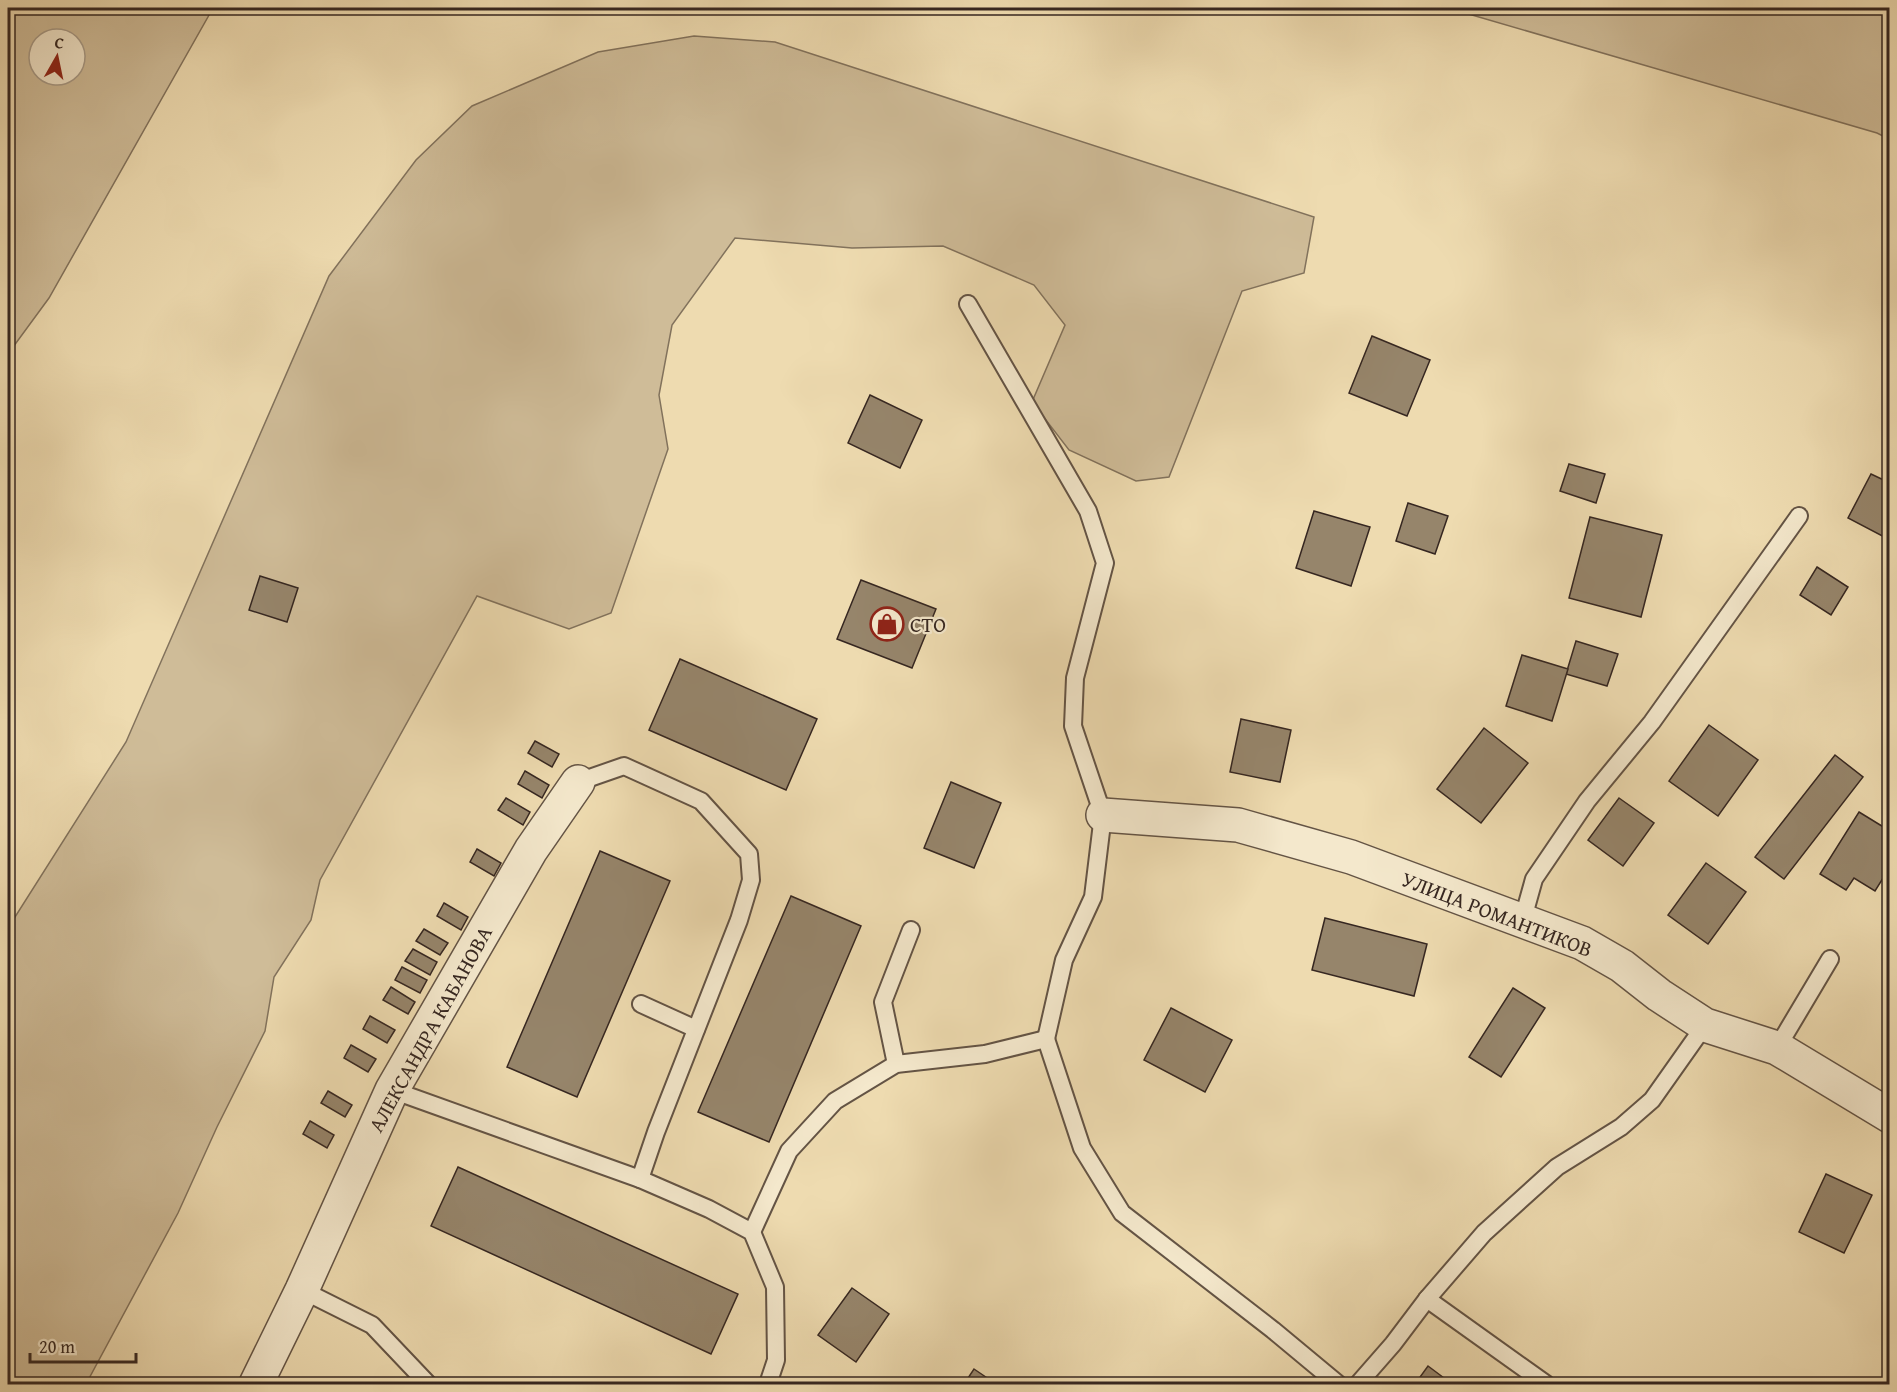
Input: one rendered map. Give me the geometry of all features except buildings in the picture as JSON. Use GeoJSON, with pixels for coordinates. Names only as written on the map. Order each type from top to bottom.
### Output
{"type":"FeatureCollection","features":[{"type":"Feature","properties":{"kind":"street","name":"АЛЕКСАНДРА КАБАНОВА"},"geometry":{"type":"LineString","coordinates":[[256,1384],[303,1290],[392,1090],[531,850],[578,782]]}},
{"type":"Feature","properties":{"kind":"street","name":"УЛИЦА РОМАНТИКОВ"},"geometry":{"type":"LineString","coordinates":[[1103,815],[1238,825],[1351,857],[1582,944],[1622,966],[1659,995],[1705,1025],[1778,1047],[1890,1116]]}},
{"type":"Feature","properties":{"kind":"lane"},"geometry":{"type":"LineString","coordinates":[[968,304],[1088,512],[1105,563],[1075,678],[1073,726],[1103,815],[1092,897],[1064,960],[1046,1039],[1082,1148],[1122,1213],[1274,1330],[1338,1384]]}},
{"type":"Feature","properties":{"kind":"lane"},"geometry":{"type":"LineString","coordinates":[[1522,922],[1534,879],[1587,801],[1652,722],[1800,516]]}},
{"type":"Feature","properties":{"kind":"lane"},"geometry":{"type":"LineString","coordinates":[[578,782],[624,766],[701,801],[749,854],[751,880],[740,920],[656,1132],[640,1179]]}},
{"type":"Feature","properties":{"kind":"lane"},"geometry":{"type":"LineString","coordinates":[[896,1064],[883,1002],[910,930]]}},
{"type":"Feature","properties":{"kind":"lane"},"geometry":{"type":"LineString","coordinates":[[1778,1047],[1830,959]]}},
{"type":"Feature","properties":{"kind":"lane"},"geometry":{"type":"LineString","coordinates":[[641,1004],[696,1029]]}},
{"type":"Feature","properties":{"kind":"lane"},"geometry":{"type":"LineString","coordinates":[[1358,1384],[1484,1233],[1557,1167],[1620,1127],[1652,1100],[1705,1025]]}},
{"type":"Feature","properties":{"kind":"lane"},"geometry":{"type":"LineString","coordinates":[[752,1232],[789,1152],[835,1101],[896,1064],[985,1054],[1046,1039]]}},
{"type":"Feature","properties":{"kind":"lane"},"geometry":{"type":"LineString","coordinates":[[392,1090],[640,1179],[709,1209],[752,1232],[775,1287],[776,1360],[768,1384]]}},
{"type":"Feature","properties":{"kind":"lane"},"geometry":{"type":"LineString","coordinates":[[303,1290],[372,1325],[428,1384]]}},
{"type":"Feature","properties":{"kind":"lane"},"geometry":{"type":"LineString","coordinates":[[1427,1299],[1546,1384]]}},
{"type":"Feature","properties":{"kind":"shaded area"},"geometry":{"type":"Polygon","coordinates":[[[8,8],[213,8],[49,298],[8,354],[8,8]]]}},
{"type":"Feature","properties":{"kind":"shaded area"},"geometry":{"type":"Polygon","coordinates":[[[1448,8],[1889,8],[1889,139],[1877,133],[1448,8]]]}},
{"type":"Feature","properties":{"kind":"shaded area"},"geometry":{"type":"Polygon","coordinates":[[[694,36],[775,42],[1314,217],[1304,273],[1242,291],[1169,477],[1136,481],[1069,450],[1032,402],[1065,325],[1034,285],[943,246],[852,248],[735,238],[672,325],[659,395],[668,449],[611,613],[569,629],[477,596],[320,880],[311,920],[274,977],[265,1031],[217,1127],[178,1213],[86,1384],[8,1384],[8,928],[126,742],[329,276],[416,160],[472,106],[598,52],[694,36]]]}},
{"type":"Feature","properties":{"kind":"place","name":"СТО"},"geometry":{"type":"Point","coordinates":[887,624]}}]}
